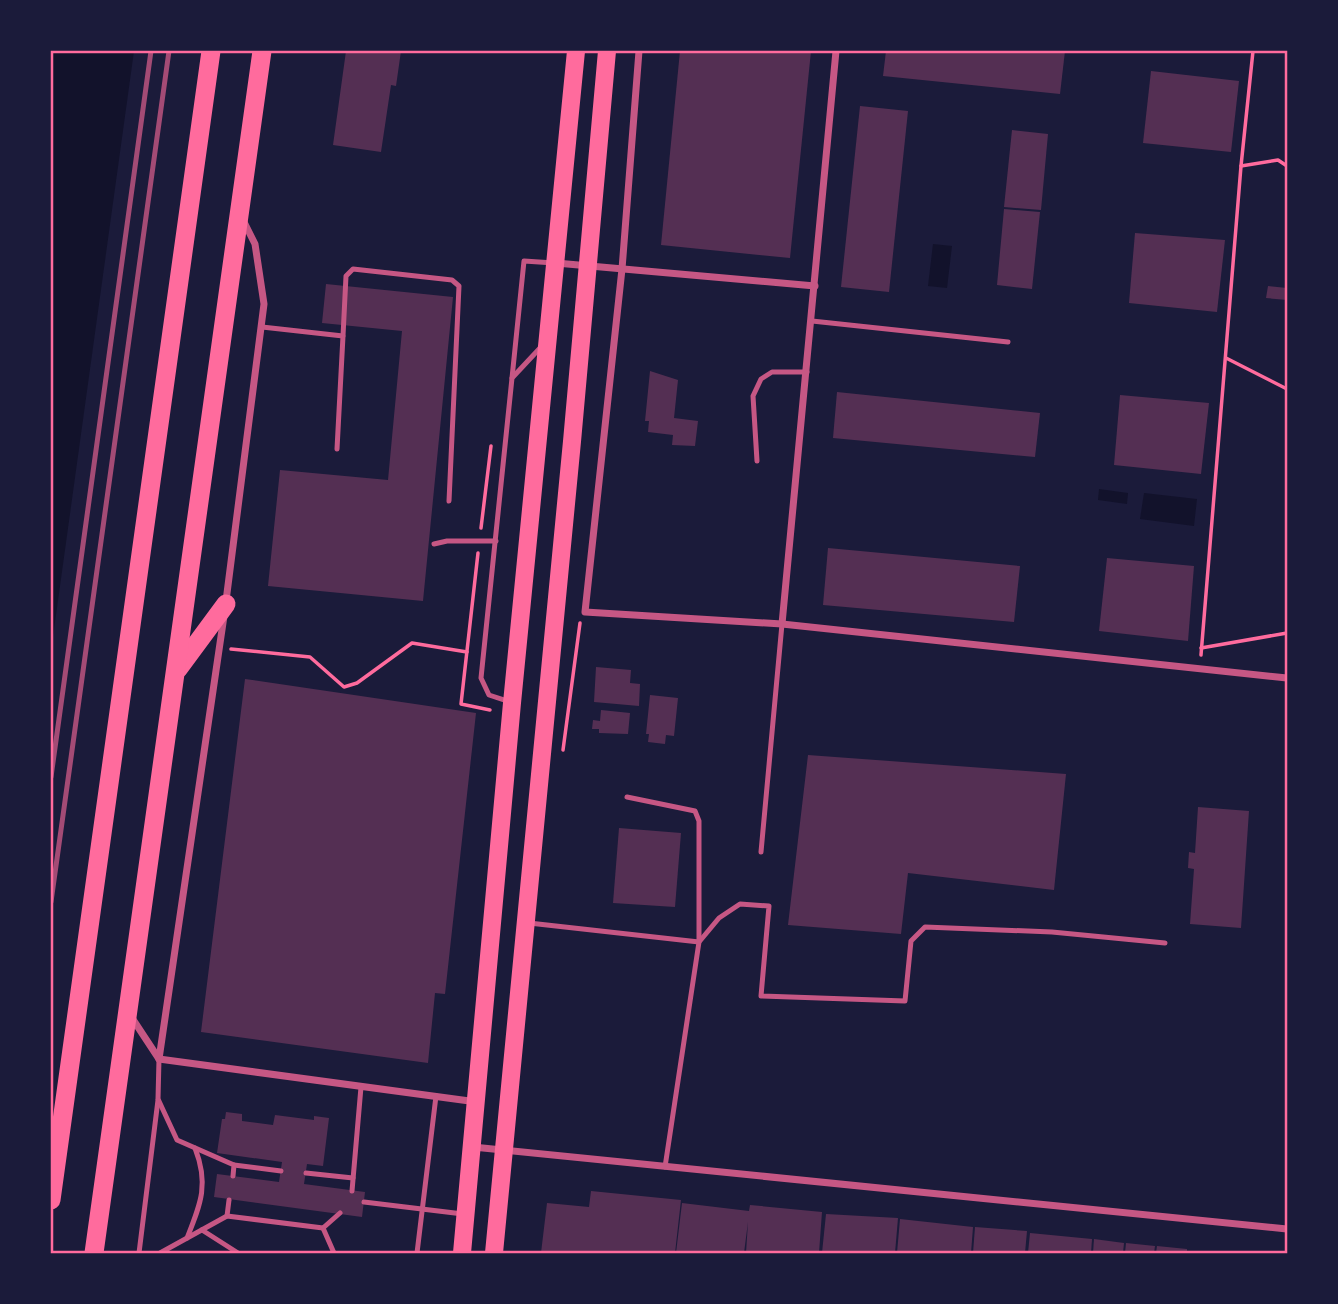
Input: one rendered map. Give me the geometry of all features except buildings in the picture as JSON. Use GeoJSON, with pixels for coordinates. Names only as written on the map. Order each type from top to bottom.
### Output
{"type":"FeatureCollection","features":[{"type":"Feature","properties":{"kind":"highway"},"geometry":{"type":"LineString","coordinates":[[51,1200],[211,51]]}},
{"type":"Feature","properties":{"kind":"highway"},"geometry":{"type":"LineString","coordinates":[[94,1253],[262,51]]}},
{"type":"Feature","properties":{"kind":"highway"},"geometry":{"type":"LineString","coordinates":[[175,673],[226,604]]}},
{"type":"Feature","properties":{"kind":"main road"},"geometry":{"type":"LineString","coordinates":[[462,1253],[477,1102],[507,708],[548,340],[576,51]]}},
{"type":"Feature","properties":{"kind":"main road"},"geometry":{"type":"LineString","coordinates":[[494,1253],[607,51]]}},
{"type":"Feature","properties":{"kind":"street"},"geometry":{"type":"LineString","coordinates":[[639,51],[622,269],[585,612],[782,624],[1287,678]]}},
{"type":"Feature","properties":{"kind":"street"},"geometry":{"type":"LineString","coordinates":[[782,624],[836,51]]}},
{"type":"Feature","properties":{"kind":"street"},"geometry":{"type":"LineString","coordinates":[[159,1059],[226,604],[262,327],[262,281],[254,244],[239,211]]}},
{"type":"Feature","properties":{"kind":"street"},"geometry":{"type":"LineString","coordinates":[[555,263],[815,286]]}},
{"type":"Feature","properties":{"kind":"street"},"geometry":{"type":"LineString","coordinates":[[128,1012],[159,1059],[477,1102]]}},
{"type":"Feature","properties":{"kind":"street"},"geometry":{"type":"LineString","coordinates":[[472,1147],[1287,1229]]}},
{"type":"Feature","properties":{"kind":"lane"},"geometry":{"type":"LineString","coordinates":[[507,708],[489,695],[481,678],[524,261],[555,263]]}},
{"type":"Feature","properties":{"kind":"lane"},"geometry":{"type":"LineString","coordinates":[[337,449],[346,276],[353,269],[452,280],[458,286],[449,501]]}},
{"type":"Feature","properties":{"kind":"lane"},"geometry":{"type":"LineString","coordinates":[[812,321],[1008,342]]}},
{"type":"Feature","properties":{"kind":"lane"},"geometry":{"type":"LineString","coordinates":[[262,327],[343,335]]}},
{"type":"Feature","properties":{"kind":"lane"},"geometry":{"type":"LineString","coordinates":[[512,378],[548,340]]}},
{"type":"Feature","properties":{"kind":"lane"},"geometry":{"type":"LineString","coordinates":[[757,461],[753,396],[761,379],[772,372],[807,372]]}},
{"type":"Feature","properties":{"kind":"lane"},"geometry":{"type":"LineString","coordinates":[[434,544],[447,541],[496,541]]}},
{"type":"Feature","properties":{"kind":"lane"},"geometry":{"type":"LineString","coordinates":[[761,852],[782,624]]}},
{"type":"Feature","properties":{"kind":"lane"},"geometry":{"type":"LineString","coordinates":[[627,797],[695,811],[699,821],[699,942],[665,1167]]}},
{"type":"Feature","properties":{"kind":"lane"},"geometry":{"type":"LineString","coordinates":[[699,942],[719,918],[740,904],[769,905],[761,996],[905,1001],[911,941],[925,927],[1052,932],[1165,943]]}},
{"type":"Feature","properties":{"kind":"lane"},"geometry":{"type":"LineString","coordinates":[[526,923],[699,942]]}},
{"type":"Feature","properties":{"kind":"lane"},"geometry":{"type":"LineString","coordinates":[[139,1253],[158,1099],[159,1059]]}},
{"type":"Feature","properties":{"kind":"lane"},"geometry":{"type":"LineString","coordinates":[[352,1191],[361,1087]]}},
{"type":"Feature","properties":{"kind":"lane"},"geometry":{"type":"LineString","coordinates":[[418,1253],[436,1097]]}},
{"type":"Feature","properties":{"kind":"lane"},"geometry":{"type":"LineString","coordinates":[[158,1099],[177,1140],[234,1165],[281,1171]]}},
{"type":"Feature","properties":{"kind":"lane"},"geometry":{"type":"LineString","coordinates":[[187,1238],[203,1199],[202,1166],[195,1148]]}},
{"type":"Feature","properties":{"kind":"lane"},"geometry":{"type":"LineString","coordinates":[[233,1176],[234,1165]]}},
{"type":"Feature","properties":{"kind":"lane"},"geometry":{"type":"LineString","coordinates":[[306,1173],[353,1178]]}},
{"type":"Feature","properties":{"kind":"lane"},"geometry":{"type":"LineString","coordinates":[[227,1216],[229,1199]]}},
{"type":"Feature","properties":{"kind":"lane"},"geometry":{"type":"LineString","coordinates":[[364,1202],[466,1214]]}},
{"type":"Feature","properties":{"kind":"lane"},"geometry":{"type":"LineString","coordinates":[[160,1253],[227,1216],[323,1228],[340,1213]]}},
{"type":"Feature","properties":{"kind":"lane"},"geometry":{"type":"LineString","coordinates":[[323,1228],[334,1253]]}},
{"type":"Feature","properties":{"kind":"lane"},"geometry":{"type":"LineString","coordinates":[[202,1230],[237,1253]]}},
{"type":"Feature","properties":{"kind":"path"},"geometry":{"type":"LineString","coordinates":[[1200,669],[1241,166],[1253,51]]}},
{"type":"Feature","properties":{"kind":"path"},"geometry":{"type":"LineString","coordinates":[[1241,166],[1278,160],[1287,166]]}},
{"type":"Feature","properties":{"kind":"path"},"geometry":{"type":"LineString","coordinates":[[1226,358],[1287,389]]}},
{"type":"Feature","properties":{"kind":"path"},"geometry":{"type":"LineString","coordinates":[[492,434],[461,704],[507,708]]}},
{"type":"Feature","properties":{"kind":"path"},"geometry":{"type":"LineString","coordinates":[[1201,648],[1287,633]]}},
{"type":"Feature","properties":{"kind":"path"},"geometry":{"type":"LineString","coordinates":[[219,647],[310,657],[344,687],[357,683],[412,643],[467,652]]}},
{"type":"Feature","properties":{"kind":"shaded area"},"geometry":{"type":"Polygon","coordinates":[[[51,51],[134,51],[51,651],[51,51]]]}},
{"type":"Feature","properties":{"kind":"shaded area"},"geometry":{"type":"Polygon","coordinates":[[[933,244],[952,246],[947,288],[928,286],[933,244]]]}},
{"type":"Feature","properties":{"kind":"shaded area"},"geometry":{"type":"Polygon","coordinates":[[[1099,489],[1128,493],[1127,504],[1098,500],[1099,489]]]}},
{"type":"Feature","properties":{"kind":"shaded area"},"geometry":{"type":"Polygon","coordinates":[[[1144,493],[1197,499],[1194,526],[1140,519],[1144,493]]]}},
{"type":"Feature","properties":{"kind":"railway"},"geometry":{"type":"LineString","coordinates":[[51,777],[151,51]]}},
{"type":"Feature","properties":{"kind":"railway"},"geometry":{"type":"LineString","coordinates":[[51,902],[169,51]]}}]}
